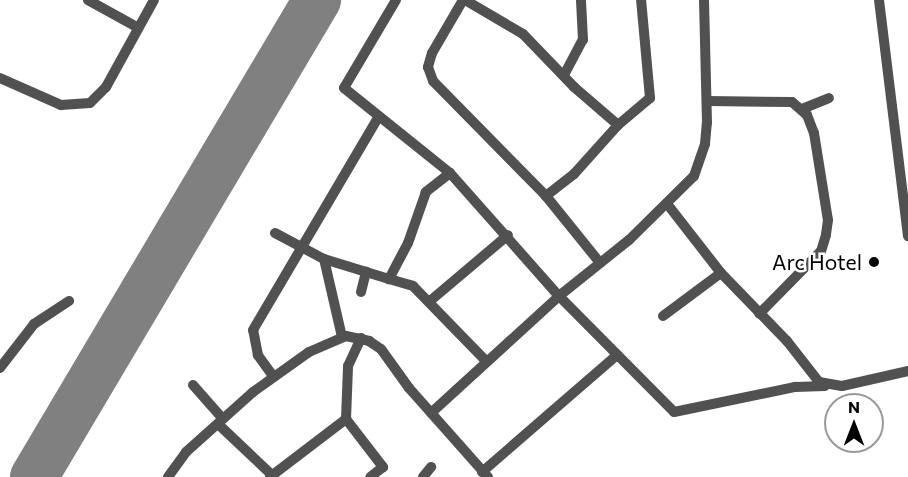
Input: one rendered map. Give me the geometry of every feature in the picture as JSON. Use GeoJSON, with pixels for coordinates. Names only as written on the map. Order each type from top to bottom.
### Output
{"type":"FeatureCollection","features":[{"type":"Feature","properties":{"kind":"street"},"geometry":{"type":"LineString","coordinates":[[88,0],[138,27]]}},
{"type":"Feature","properties":{"kind":"street"},"geometry":{"type":"LineString","coordinates":[[0,78],[61,105],[90,103],[106,87],[154,0]]}},
{"type":"Feature","properties":{"kind":"street"},"geometry":{"type":"LineString","coordinates":[[396,0],[344,88],[450,173],[508,235],[560,296],[674,412],[795,387],[842,386],[908,371]]}},
{"type":"Feature","properties":{"kind":"street"},"geometry":{"type":"LineString","coordinates":[[600,263],[546,196],[433,81],[428,67],[432,53],[464,0],[523,34],[618,125]]}},
{"type":"Feature","properties":{"kind":"street"},"geometry":{"type":"LineString","coordinates":[[564,75],[583,40],[581,0]]}},
{"type":"Feature","properties":{"kind":"street"},"geometry":{"type":"LineString","coordinates":[[546,196],[574,174],[618,125],[650,98],[641,0]]}},
{"type":"Feature","properties":{"kind":"street"},"geometry":{"type":"LineString","coordinates":[[431,413],[560,296],[668,205],[694,176],[700,161],[707,101],[704,0]]}},
{"type":"Feature","properties":{"kind":"street"},"geometry":{"type":"LineString","coordinates":[[879,0],[908,236]]}},
{"type":"Feature","properties":{"kind":"street"},"geometry":{"type":"LineString","coordinates":[[802,109],[829,98]]}},
{"type":"Feature","properties":{"kind":"street"},"geometry":{"type":"LineString","coordinates":[[707,101],[779,101],[802,109],[811,123],[817,146],[828,220],[821,251],[759,314]]}},
{"type":"Feature","properties":{"kind":"street"},"geometry":{"type":"LineString","coordinates":[[273,376],[258,355],[253,330],[379,116]]}},
{"type":"Feature","properties":{"kind":"street"},"geometry":{"type":"LineString","coordinates":[[389,279],[408,243],[426,192],[450,173]]}},
{"type":"Feature","properties":{"kind":"street"},"geometry":{"type":"LineString","coordinates":[[668,205],[721,273],[825,386]]}},
{"type":"Feature","properties":{"kind":"street"},"geometry":{"type":"LineString","coordinates":[[275,233],[301,249],[324,259],[413,286],[486,361]]}},
{"type":"Feature","properties":{"kind":"street"},"geometry":{"type":"LineString","coordinates":[[430,301],[508,235]]}},
{"type":"Feature","properties":{"kind":"street"},"geometry":{"type":"LineString","coordinates":[[324,259],[342,337]]}},
{"type":"Feature","properties":{"kind":"street"},"geometry":{"type":"LineString","coordinates":[[361,291],[366,272]]}},
{"type":"Feature","properties":{"kind":"street"},"geometry":{"type":"LineString","coordinates":[[663,316],[721,273]]}},
{"type":"Feature","properties":{"kind":"street"},"geometry":{"type":"LineString","coordinates":[[0,368],[34,324],[69,301]]}},
{"type":"Feature","properties":{"kind":"street"},"geometry":{"type":"LineString","coordinates":[[168,477],[186,452],[273,376],[309,352],[342,337],[361,338],[394,363],[431,413],[485,474],[616,355]]}},
{"type":"Feature","properties":{"kind":"street"},"geometry":{"type":"LineString","coordinates":[[361,338],[348,366],[346,420],[385,472],[370,477]]}},
{"type":"Feature","properties":{"kind":"street"},"geometry":{"type":"LineString","coordinates":[[193,385],[221,422],[271,476],[346,420]]}},
{"type":"Feature","properties":{"kind":"street"},"geometry":{"type":"LineString","coordinates":[[423,477],[431,467]]}},
{"type":"Feature","properties":{"kind":"runway"},"geometry":{"type":"LineString","coordinates":[[34,477],[317,0]]}},
{"type":"Feature","properties":{"kind":"place","name":"Arc Hotel"},"geometry":{"type":"Point","coordinates":[874,262]}}]}
